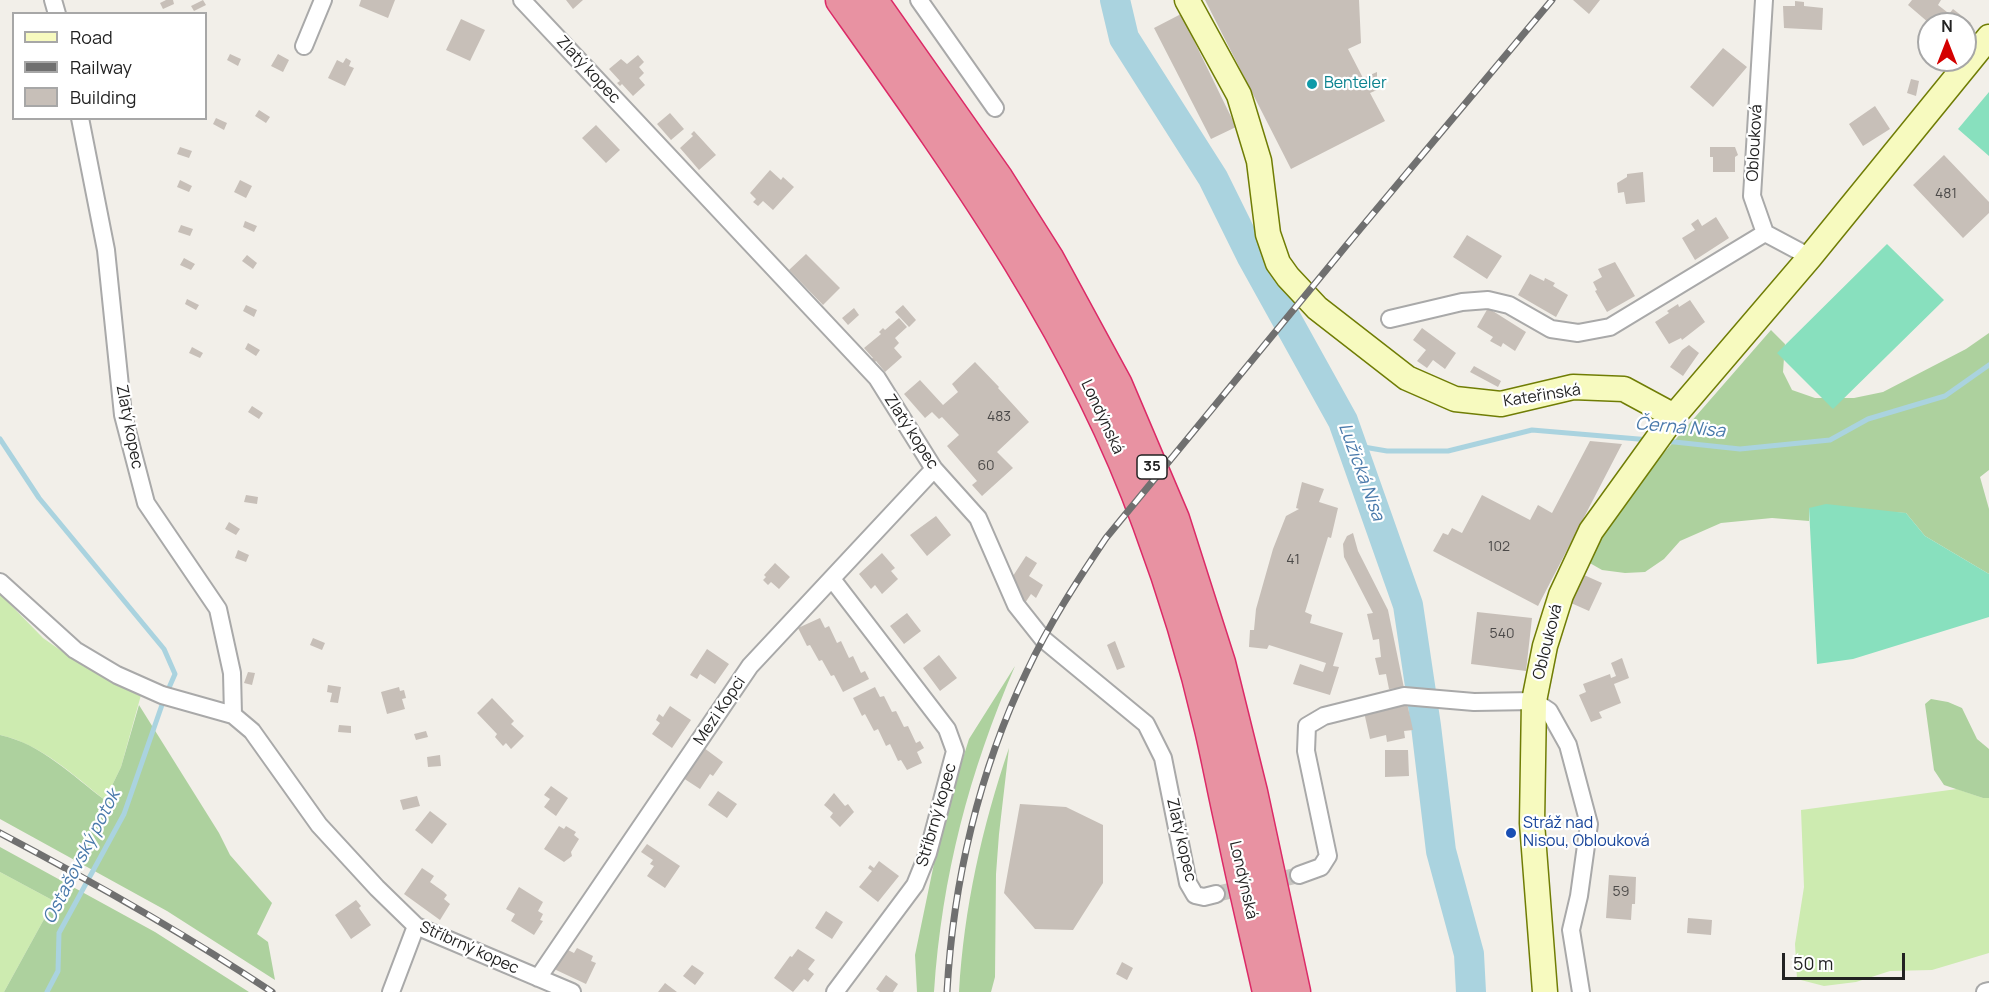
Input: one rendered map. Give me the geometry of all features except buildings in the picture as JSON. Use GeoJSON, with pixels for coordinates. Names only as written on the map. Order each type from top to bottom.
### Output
{"type":"FeatureCollection","features":[{"type":"Feature","properties":{"kind":"highway","name":"Londýnská"},"geometry":{"type":"LineString","coordinates":[[841,0],[1005,240],[1075,359],[1108,427],[1148,522],[1184,630],[1210,729],[1268,992]]}},
{"type":"Feature","properties":{"kind":"highway","name":"Londýnská"},"geometry":{"type":"LineString","coordinates":[[872,0],[998,179],[1048,258],[1085,323],[1122,396],[1174,519],[1220,663],[1252,792],[1295,992]]}},
{"type":"Feature","properties":{"kind":"street"},"geometry":{"type":"LineString","coordinates":[[304,46],[322,0]]}},
{"type":"Feature","properties":{"kind":"street","name":"Zlatý kopec"},"geometry":{"type":"LineString","coordinates":[[522,0],[877,378],[934,469],[978,518],[1016,605],[1043,639],[1146,724],[1163,758],[1188,883],[1195,895],[1204,897],[1216,894]]}},
{"type":"Feature","properties":{"kind":"street"},"geometry":{"type":"LineString","coordinates":[[919,0],[995,108]]}},
{"type":"Feature","properties":{"kind":"street","name":"Kateřinská"},"geometry":{"type":"LineString","coordinates":[[1187,0],[1239,95],[1259,161],[1268,234],[1278,263],[1317,308],[1407,378],[1455,399],[1500,404],[1573,387],[1624,389],[1674,416]]}},
{"type":"Feature","properties":{"kind":"street","name":"Oblouková"},"geometry":{"type":"LineString","coordinates":[[1764,0],[1752,196],[1765,233]]}},
{"type":"Feature","properties":{"kind":"street"},"geometry":{"type":"LineString","coordinates":[[1674,416],[1810,257],[1989,37]]}},
{"type":"Feature","properties":{"kind":"street","name":"Zlatý kopec"},"geometry":{"type":"LineString","coordinates":[[80,120],[106,250],[123,415],[146,502],[218,609],[232,673],[233,715]]}},
{"type":"Feature","properties":{"kind":"street"},"geometry":{"type":"LineString","coordinates":[[1390,319],[1462,302],[1488,300],[1509,305],[1551,329],[1578,333],[1610,327],[1765,233],[1810,257]]}},
{"type":"Feature","properties":{"kind":"street","name":"Oblouková"},"geometry":{"type":"LineString","coordinates":[[1581,992],[1571,930],[1580,896],[1589,824],[1568,745],[1549,711],[1534,701],[1545,646],[1561,595],[1591,531],[1674,416]]}},
{"type":"Feature","properties":{"kind":"street","name":"Mezi Kopci"},"geometry":{"type":"LineString","coordinates":[[538,978],[750,666],[934,469]]}},
{"type":"Feature","properties":{"kind":"street","name":"Stříbrný kopec"},"geometry":{"type":"LineString","coordinates":[[832,579],[947,729],[955,751],[927,853],[915,885],[835,992]]}},
{"type":"Feature","properties":{"kind":"street"},"geometry":{"type":"LineString","coordinates":[[0,582],[75,650],[117,675],[162,695],[233,715]]}},
{"type":"Feature","properties":{"kind":"street"},"geometry":{"type":"LineString","coordinates":[[1299,875],[1321,867],[1328,856],[1306,751],[1307,726],[1324,716],[1404,696],[1442,700],[1534,701],[1532,823],[1545,992]]}},
{"type":"Feature","properties":{"kind":"street","name":"Stříbrný kopec"},"geometry":{"type":"LineString","coordinates":[[233,715],[252,731],[319,825],[377,888],[416,926],[572,992]]}},
{"type":"Feature","properties":{"kind":"street"},"geometry":{"type":"LineString","coordinates":[[391,992],[416,926]]}},
{"type":"Feature","properties":{"kind":"green space"},"geometry":{"type":"Polygon","coordinates":[[[1989,92],[1989,156],[1958,129],[1989,92]]]}},
{"type":"Feature","properties":{"kind":"green space"},"geometry":{"type":"Polygon","coordinates":[[[1887,244],[1944,300],[1833,409],[1777,353],[1887,244]]]}},
{"type":"Feature","properties":{"kind":"green space"},"geometry":{"type":"Polygon","coordinates":[[[1771,330],[1785,344],[1783,372],[1792,390],[1815,398],[1854,398],[1883,392],[1966,349],[1989,333],[1989,470],[1980,477],[1989,509],[1989,574],[1925,536],[1906,513],[1809,508],[1809,521],[1772,518],[1721,523],[1680,541],[1664,559],[1645,572],[1625,573],[1602,570],[1588,562],[1599,533],[1662,455],[1771,330]]]}},
{"type":"Feature","properties":{"kind":"green space"},"geometry":{"type":"Polygon","coordinates":[[[1826,504],[1906,513],[1925,536],[1989,574],[1989,617],[1853,659],[1817,664],[1809,508],[1826,504]]]}},
{"type":"Feature","properties":{"kind":"green space"},"geometry":{"type":"Polygon","coordinates":[[[0,594],[43,638],[83,666],[141,695],[121,767],[105,800],[43,753],[15,739],[0,735],[0,594]]]}},
{"type":"Feature","properties":{"kind":"green space"},"geometry":{"type":"Polygon","coordinates":[[[1015,666],[984,746],[960,825],[944,907],[934,992],[917,992],[915,955],[942,825],[969,739],[1015,666]]]}},
{"type":"Feature","properties":{"kind":"green space"},"geometry":{"type":"Polygon","coordinates":[[[1931,699],[1948,702],[1962,708],[1977,739],[1989,749],[1989,798],[1944,785],[1934,770],[1925,704],[1931,699]]]}},
{"type":"Feature","properties":{"kind":"green space"},"geometry":{"type":"Polygon","coordinates":[[[139,705],[219,833],[230,855],[272,903],[257,934],[268,942],[275,980],[167,911],[0,819],[0,735],[15,739],[43,753],[105,800],[121,767],[139,705]]]}},
{"type":"Feature","properties":{"kind":"green space"},"geometry":{"type":"Polygon","coordinates":[[[1009,748],[996,874],[995,977],[991,992],[959,992],[965,930],[976,868],[990,808],[1009,748]]]}},
{"type":"Feature","properties":{"kind":"green space"},"geometry":{"type":"Polygon","coordinates":[[[1957,789],[1989,798],[1989,953],[1932,970],[1890,971],[1856,982],[1824,986],[1797,979],[1795,944],[1804,887],[1801,810],[1957,789]]]}},
{"type":"Feature","properties":{"kind":"green space"},"geometry":{"type":"Polygon","coordinates":[[[0,847],[155,932],[249,992],[4,992],[54,901],[0,872],[0,847]]]}},
{"type":"Feature","properties":{"kind":"green space"},"geometry":{"type":"Polygon","coordinates":[[[0,872],[54,901],[4,992],[0,992],[0,872]]]}},
{"type":"Feature","properties":{"kind":"waterway","name":"Lužická Nisa"},"geometry":{"type":"LineString","coordinates":[[1115,0],[1124,38],[1213,178],[1252,257],[1343,421],[1408,605],[1441,851],[1469,954],[1471,992]]}},
{"type":"Feature","properties":{"kind":"waterway","name":"Černá Nisa"},"geometry":{"type":"LineString","coordinates":[[1665,441],[1740,449],[1830,440],[1868,419],[1945,396],[1989,365]]}},
{"type":"Feature","properties":{"kind":"waterway","name":"Černá Nisa"},"geometry":{"type":"LineString","coordinates":[[1352,445],[1387,451],[1448,451],[1532,430],[1650,440]]}},
{"type":"Feature","properties":{"kind":"waterway","name":"Ostašovský potok"},"geometry":{"type":"LineString","coordinates":[[0,439],[39,498],[164,649],[175,674],[168,690]]}},
{"type":"Feature","properties":{"kind":"waterway","name":"Ostašovský potok"},"geometry":{"type":"LineString","coordinates":[[47,992],[58,971],[59,933],[124,814],[163,702]]}},
{"type":"Feature","properties":{"kind":"tunnel"},"geometry":{"type":"LineString","coordinates":[[1216,894],[1299,875]]}},
{"type":"Feature","properties":{"kind":"railway"},"geometry":{"type":"LineString","coordinates":[[947,992],[950,951],[962,868],[982,788],[1010,709],[1027,671],[1064,603],[1106,538],[1552,0]]}},
{"type":"Feature","properties":{"kind":"railway"},"geometry":{"type":"LineString","coordinates":[[0,833],[138,909],[272,992]]}},
{"type":"Feature","properties":{"kind":"place","name":"Benteler"},"geometry":{"type":"Point","coordinates":[1312,84]}},
{"type":"Feature","properties":{"kind":"place","name":"Stráž nad Nisou, Oblouková"},"geometry":{"type":"Point","coordinates":[1511,833]}}]}
